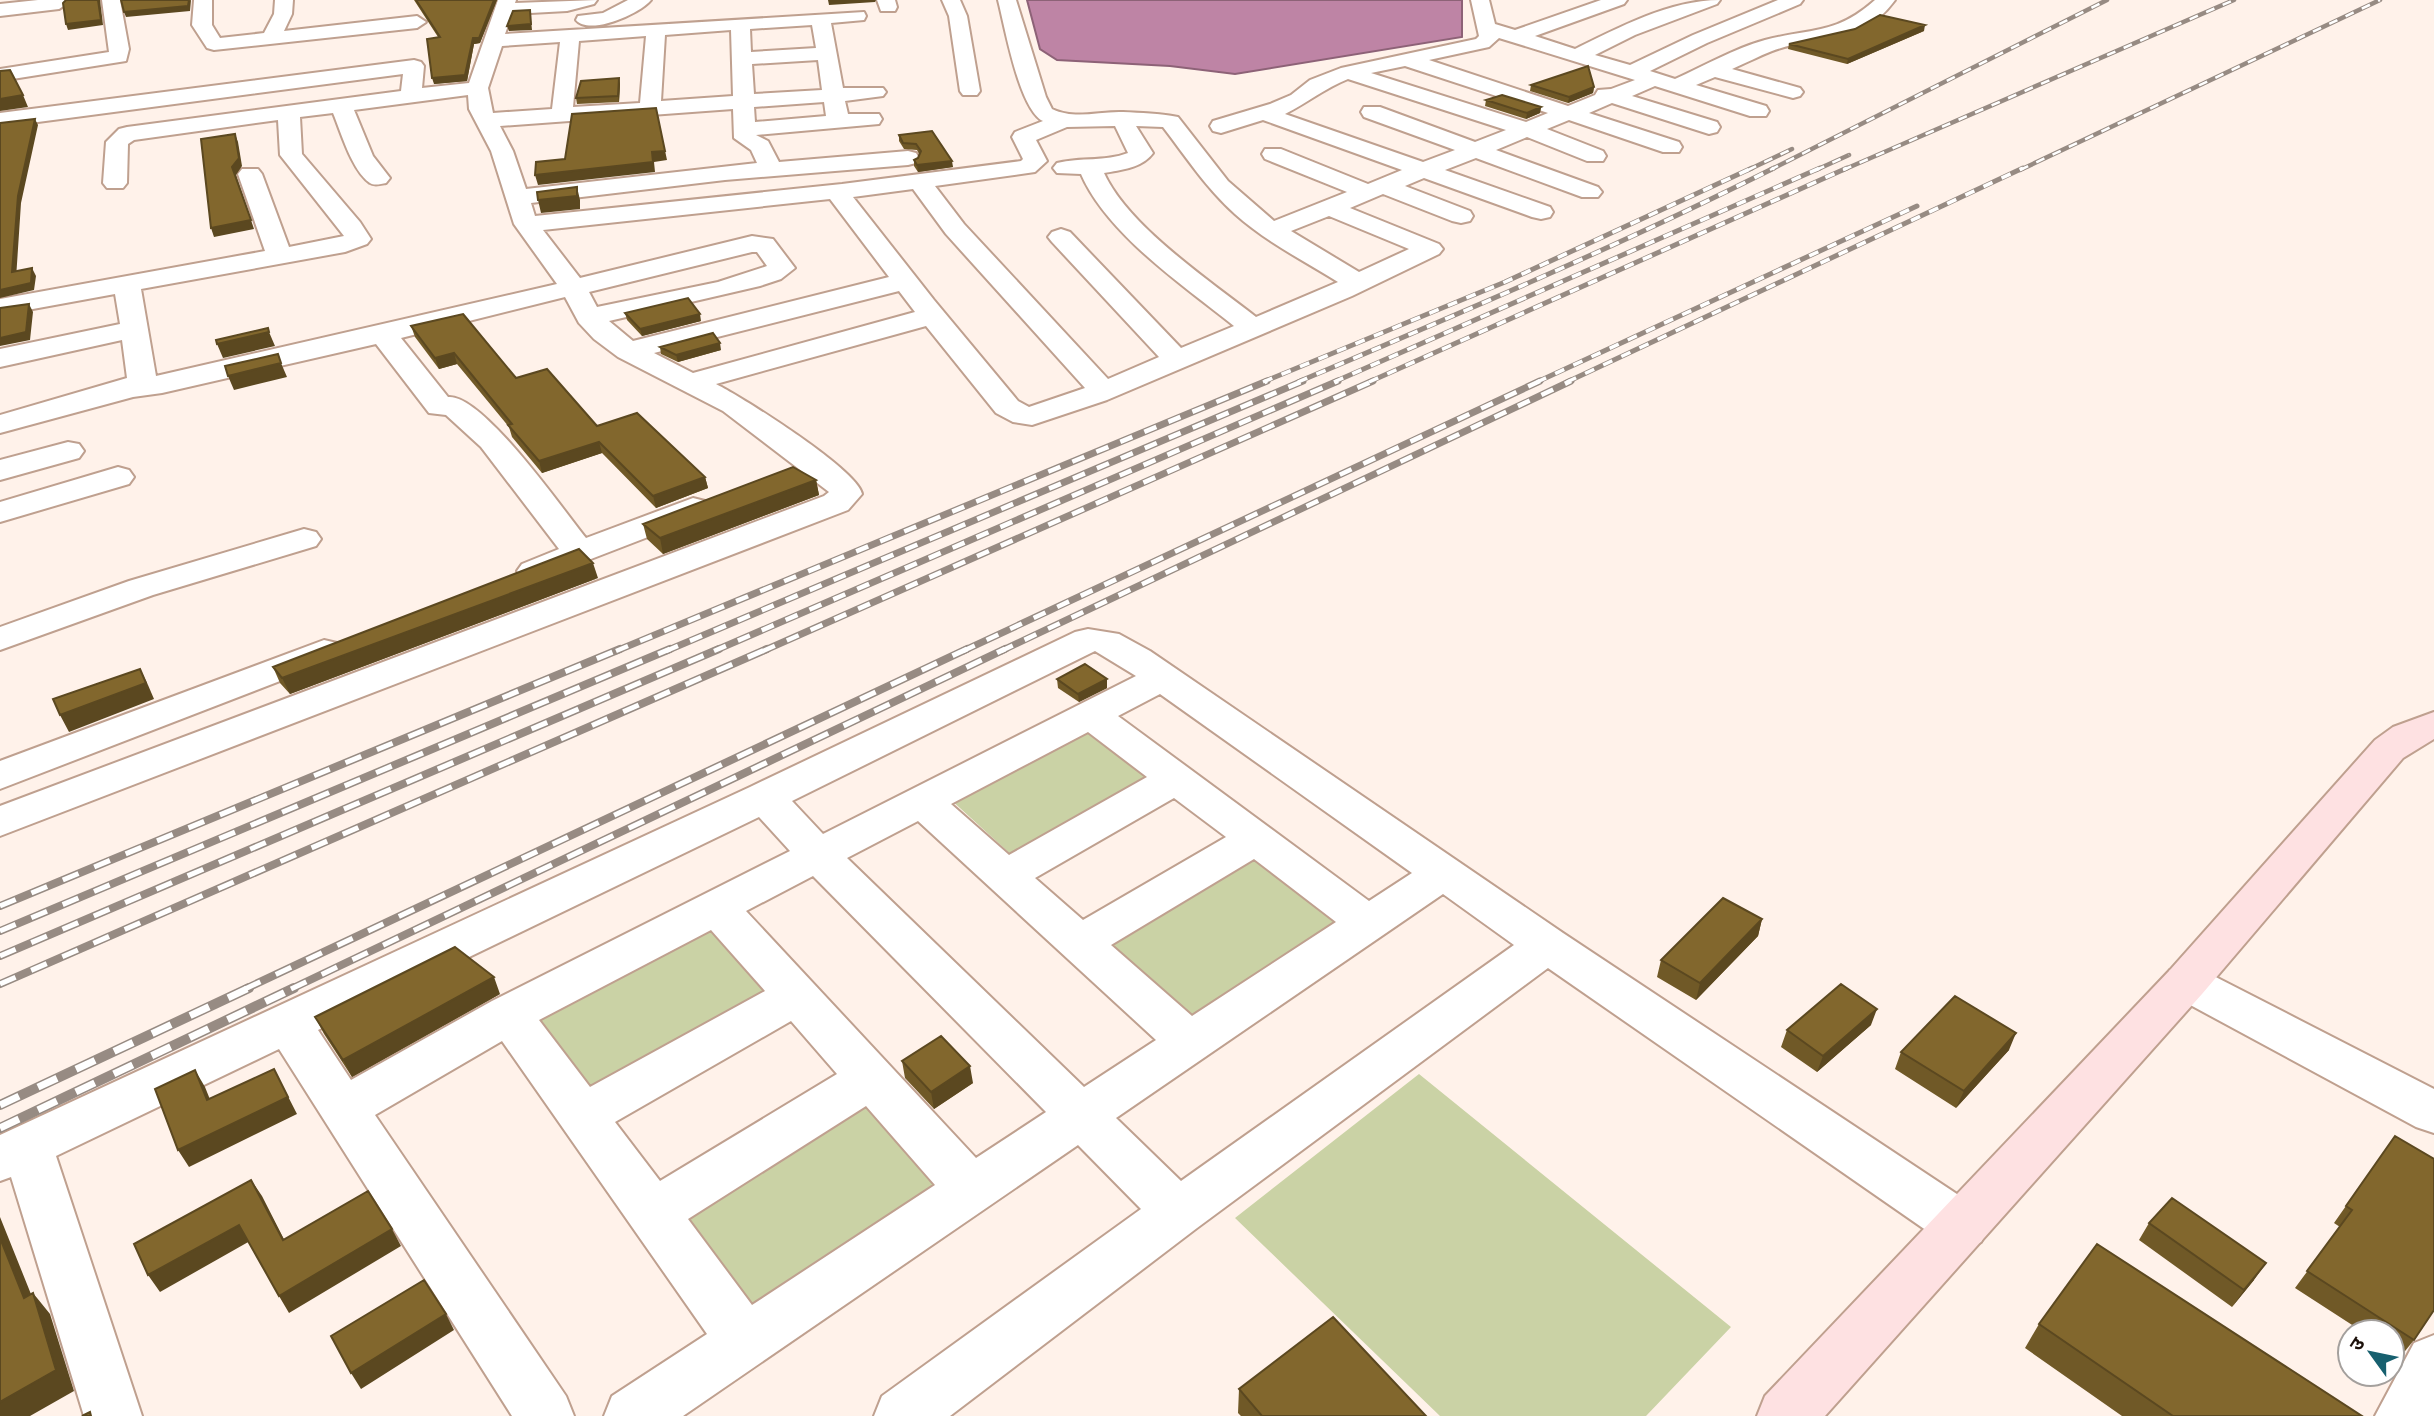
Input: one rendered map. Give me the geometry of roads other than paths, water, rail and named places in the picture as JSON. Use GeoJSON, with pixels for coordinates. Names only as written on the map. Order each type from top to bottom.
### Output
{"type":"FeatureCollection","features":[{"type":"Feature","properties":{"kind":"street"},"geometry":{"type":"LineString","coordinates":[[0,75],[119,57],[120,37],[112,14],[111,0]]}},
{"type":"Feature","properties":{"kind":"street"},"geometry":{"type":"LineString","coordinates":[[203,0],[202,25],[214,44],[417,22]]}},
{"type":"Feature","properties":{"kind":"street"},"geometry":{"type":"LineString","coordinates":[[270,40],[283,14],[284,0]]}},
{"type":"Feature","properties":{"kind":"street"},"geometry":{"type":"LineString","coordinates":[[500,19],[588,0],[640,1]]}},
{"type":"Feature","properties":{"kind":"street"},"geometry":{"type":"LineString","coordinates":[[951,0],[958,16],[970,91]]}},
{"type":"Feature","properties":{"kind":"street"},"geometry":{"type":"LineString","coordinates":[[1007,0],[1039,106],[1050,118],[1062,121],[1158,119],[1175,125],[1220,186],[1241,208],[1358,284]]}},
{"type":"Feature","properties":{"kind":"street"},"geometry":{"type":"LineString","coordinates":[[1221,127],[1265,114],[1298,99],[1317,84],[1348,72],[1470,47],[1488,40],[1479,0]]}},
{"type":"Feature","properties":{"kind":"street"},"geometry":{"type":"LineString","coordinates":[[1515,37],[1618,0]]}},
{"type":"Feature","properties":{"kind":"street"},"geometry":{"type":"LineString","coordinates":[[1576,56],[1628,30],[1711,0]]}},
{"type":"Feature","properties":{"kind":"street"},"geometry":{"type":"LineString","coordinates":[[1632,72],[1700,39],[1794,0]]}},
{"type":"Feature","properties":{"kind":"street"},"geometry":{"type":"LineString","coordinates":[[500,19],[600,19],[640,1]]}},
{"type":"Feature","properties":{"kind":"street"},"geometry":{"type":"LineString","coordinates":[[1854,2],[1880,3]]}},
{"type":"Feature","properties":{"kind":"street"},"geometry":{"type":"LineString","coordinates":[[0,10],[59,3]]}},
{"type":"Feature","properties":{"kind":"street"},"geometry":{"type":"LineString","coordinates":[[1272,230],[1611,96],[1714,70],[1769,45],[1833,34],[1864,20],[1880,3]]}},
{"type":"Feature","properties":{"kind":"street"},"geometry":{"type":"LineString","coordinates":[[500,19],[570,36],[857,16]]}},
{"type":"Feature","properties":{"kind":"street"},"geometry":{"type":"LineString","coordinates":[[0,822],[841,501],[846,494],[845,488],[734,405],[628,351],[604,333],[589,317],[574,288],[521,210],[502,150],[480,109],[478,88],[500,19]]}},
{"type":"Feature","properties":{"kind":"street"},"geometry":{"type":"LineString","coordinates":[[821,19],[838,122]]}},
{"type":"Feature","properties":{"kind":"street"},"geometry":{"type":"LineString","coordinates":[[740,24],[741,101],[746,139],[760,146],[771,169]]}},
{"type":"Feature","properties":{"kind":"street"},"geometry":{"type":"LineString","coordinates":[[1487,28],[1758,111]]}},
{"type":"Feature","properties":{"kind":"street"},"geometry":{"type":"LineString","coordinates":[[650,108],[656,29]]}},
{"type":"Feature","properties":{"kind":"street"},"geometry":{"type":"LineString","coordinates":[[562,114],[570,36]]}},
{"type":"Feature","properties":{"kind":"street"},"geometry":{"type":"LineString","coordinates":[[1470,47],[1496,56]]}},
{"type":"Feature","properties":{"kind":"street"},"geometry":{"type":"LineString","coordinates":[[741,59],[826,53]]}},
{"type":"Feature","properties":{"kind":"street"},"geometry":{"type":"LineString","coordinates":[[0,120],[414,56],[411,96],[418,95]]}},
{"type":"Feature","properties":{"kind":"street"},"geometry":{"type":"LineString","coordinates":[[1408,60],[1671,147]]}},
{"type":"Feature","properties":{"kind":"street"},"geometry":{"type":"LineString","coordinates":[[1714,70],[1793,92]]}},
{"type":"Feature","properties":{"kind":"street"},"geometry":{"type":"LineString","coordinates":[[1348,72],[1527,130],[1595,156]]}},
{"type":"Feature","properties":{"kind":"street"},"geometry":{"type":"LineString","coordinates":[[1586,87],[1709,127]]}},
{"type":"Feature","properties":{"kind":"street"},"geometry":{"type":"LineString","coordinates":[[115,183],[117,142],[120,137],[140,131],[478,88]]}},
{"type":"Feature","properties":{"kind":"street"},"geometry":{"type":"LineString","coordinates":[[488,120],[876,92]]}},
{"type":"Feature","properties":{"kind":"street"},"geometry":{"type":"LineString","coordinates":[[341,105],[362,157],[378,178]]}},
{"type":"Feature","properties":{"kind":"street"},"geometry":{"type":"LineString","coordinates":[[0,307],[350,243],[358,238],[291,155],[288,130],[290,111]]}},
{"type":"Feature","properties":{"kind":"street"},"geometry":{"type":"LineString","coordinates":[[1372,112],[1590,192]]}},
{"type":"Feature","properties":{"kind":"street"},"geometry":{"type":"LineString","coordinates":[[1265,114],[1541,212]]}},
{"type":"Feature","properties":{"kind":"street"},"geometry":{"type":"LineString","coordinates":[[744,129],[881,118]]}},
{"type":"Feature","properties":{"kind":"street"},"geometry":{"type":"LineString","coordinates":[[521,210],[837,192],[1031,165],[1051,168],[1131,161],[1142,155],[1121,118]]}},
{"type":"Feature","properties":{"kind":"street"},"geometry":{"type":"LineString","coordinates":[[1031,165],[1036,159],[1023,137],[1062,121]]}},
{"type":"Feature","properties":{"kind":"street"},"geometry":{"type":"LineString","coordinates":[[1273,154],[1461,216]]}},
{"type":"Feature","properties":{"kind":"street"},"geometry":{"type":"LineString","coordinates":[[521,210],[771,169],[908,158]]}},
{"type":"Feature","properties":{"kind":"street"},"geometry":{"type":"LineString","coordinates":[[1089,166],[1097,188],[1129,223],[1180,269],[1252,327]]}},
{"type":"Feature","properties":{"kind":"street"},"geometry":{"type":"LineString","coordinates":[[250,174],[280,256]]}},
{"type":"Feature","properties":{"kind":"street"},"geometry":{"type":"LineString","coordinates":[[920,182],[955,229],[1103,391]]}},
{"type":"Feature","properties":{"kind":"street"},"geometry":{"type":"LineString","coordinates":[[837,192],[1007,407],[1017,413],[1032,416],[1103,391],[1358,284],[1430,249],[1328,207]]}},
{"type":"Feature","properties":{"kind":"street"},"geometry":{"type":"LineString","coordinates":[[1061,237],[1176,359]]}},
{"type":"Feature","properties":{"kind":"street"},"geometry":{"type":"LineString","coordinates":[[0,424],[134,388],[383,334],[752,244],[764,244],[782,268],[770,276],[589,317]]}},
{"type":"Feature","properties":{"kind":"street"},"geometry":{"type":"LineString","coordinates":[[628,351],[905,281]]}},
{"type":"Feature","properties":{"kind":"street"},"geometry":{"type":"LineString","coordinates":[[127,284],[142,378],[141,383],[134,388]]}},
{"type":"Feature","properties":{"kind":"street"},"geometry":{"type":"LineString","coordinates":[[691,382],[933,316]]}},
{"type":"Feature","properties":{"kind":"street"},"geometry":{"type":"LineString","coordinates":[[0,358],[136,329]]}},
{"type":"Feature","properties":{"kind":"street"},"geometry":{"type":"LineString","coordinates":[[383,334],[440,407],[452,405],[492,440],[580,553]]}},
{"type":"Feature","properties":{"kind":"street"},"geometry":{"type":"LineString","coordinates":[[0,470],[68,451]]}},
{"type":"Feature","properties":{"kind":"street"},"geometry":{"type":"LineString","coordinates":[[773,477],[812,462]]}},
{"type":"Feature","properties":{"kind":"street"},"geometry":{"type":"LineString","coordinates":[[0,512],[118,477]]}},
{"type":"Feature","properties":{"kind":"street"},"geometry":{"type":"LineString","coordinates":[[506,581],[721,498]]}},
{"type":"Feature","properties":{"kind":"street"},"geometry":{"type":"LineString","coordinates":[[0,639],[141,588],[304,539]]}},
{"type":"Feature","properties":{"kind":"street"},"geometry":{"type":"LineString","coordinates":[[0,776],[355,639]]}},
{"type":"Feature","properties":{"kind":"street"},"geometry":{"type":"LineString","coordinates":[[113,1416],[14,1152],[288,1024],[1092,639],[1105,641],[1162,678],[1547,945],[1962,1226]]}},
{"type":"Feature","properties":{"kind":"street"},"geometry":{"type":"LineString","coordinates":[[342,1109],[509,1014],[1162,678]]}},
{"type":"Feature","properties":{"kind":"street"},"geometry":{"type":"LineString","coordinates":[[1091,715],[1367,922]]}},
{"type":"Feature","properties":{"kind":"street"},"geometry":{"type":"LineString","coordinates":[[1786,1416],[2186,982],[2389,749],[2407,736],[2434,724]]}},
{"type":"Feature","properties":{"kind":"street"},"geometry":{"type":"LineString","coordinates":[[1005,876],[1176,779]]}},
{"type":"Feature","properties":{"kind":"street"},"geometry":{"type":"LineString","coordinates":[[765,797],[818,856],[1178,1212]]}},
{"type":"Feature","properties":{"kind":"street"},"geometry":{"type":"LineString","coordinates":[[923,802],[1189,1042]]}},
{"type":"Feature","properties":{"kind":"street"},"geometry":{"type":"LineString","coordinates":[[1080,943],[1256,839]]}},
{"type":"Feature","properties":{"kind":"street"},"geometry":{"type":"LineString","coordinates":[[633,1416],[1443,873]]}},
{"type":"Feature","properties":{"kind":"street"},"geometry":{"type":"LineString","coordinates":[[717,908],[971,1189]]}},
{"type":"Feature","properties":{"kind":"street"},"geometry":{"type":"LineString","coordinates":[[903,1416],[1178,1212],[1547,945]]}},
{"type":"Feature","properties":{"kind":"street"},"geometry":{"type":"LineString","coordinates":[[2186,982],[2434,1113]]}},
{"type":"Feature","properties":{"kind":"street"},"geometry":{"type":"LineString","coordinates":[[582,1116],[796,996]]}},
{"type":"Feature","properties":{"kind":"street"},"geometry":{"type":"LineString","coordinates":[[509,1014],[745,1340]]}},
{"type":"Feature","properties":{"kind":"street"},"geometry":{"type":"LineString","coordinates":[[288,1024],[545,1416]]}},
{"type":"Feature","properties":{"kind":"street"},"geometry":{"type":"LineString","coordinates":[[653,1213],[871,1078]]}},
{"type":"Feature","properties":{"kind":"street"},"geometry":{"type":"LineString","coordinates":[[2404,1416],[2434,1362]]}},
{"type":"Feature","properties":{"kind":"railway"},"geometry":{"type":"LineString","coordinates":[[1770,170],[2107,0]]}},
{"type":"Feature","properties":{"kind":"railway"},"geometry":{"type":"LineString","coordinates":[[1843,170],[2234,0]]}},
{"type":"Feature","properties":{"kind":"railway"},"geometry":{"type":"LineString","coordinates":[[2020,170],[2380,0]]}},
{"type":"Feature","properties":{"kind":"railway"},"geometry":{"type":"LineString","coordinates":[[1748,170],[1792,149]]}},
{"type":"Feature","properties":{"kind":"railway"},"geometry":{"type":"LineString","coordinates":[[1816,170],[1849,155]]}},
{"type":"Feature","properties":{"kind":"railway"},"geometry":{"type":"LineString","coordinates":[[1263,382],[1505,282],[1752,168]]}},
{"type":"Feature","properties":{"kind":"railway"},"geometry":{"type":"LineString","coordinates":[[1770,170],[1774,168]]}},
{"type":"Feature","properties":{"kind":"railway"},"geometry":{"type":"LineString","coordinates":[[1334,382],[1820,168]]}},
{"type":"Feature","properties":{"kind":"railway"},"geometry":{"type":"LineString","coordinates":[[1369,382],[1847,168]]}},
{"type":"Feature","properties":{"kind":"railway"},"geometry":{"type":"LineString","coordinates":[[1567,382],[2023,168]]}},
{"type":"Feature","properties":{"kind":"railway"},"geometry":{"type":"LineString","coordinates":[[1298,382],[1597,252],[1770,170]]}},
{"type":"Feature","properties":{"kind":"railway"},"geometry":{"type":"LineString","coordinates":[[1537,382],[1917,206]]}},
{"type":"Feature","properties":{"kind":"railway"},"geometry":{"type":"LineString","coordinates":[[616,651],[1267,381]]}},
{"type":"Feature","properties":{"kind":"railway"},"geometry":{"type":"LineString","coordinates":[[666,651],[1303,381]]}},
{"type":"Feature","properties":{"kind":"railway"},"geometry":{"type":"LineString","coordinates":[[714,651],[1338,381]]}},
{"type":"Feature","properties":{"kind":"railway"},"geometry":{"type":"LineString","coordinates":[[763,651],[1373,381]]}},
{"type":"Feature","properties":{"kind":"railway"},"geometry":{"type":"LineString","coordinates":[[963,651],[1540,381]]}},
{"type":"Feature","properties":{"kind":"railway"},"geometry":{"type":"LineString","coordinates":[[1001,651],[1571,381]]}},
{"type":"Feature","properties":{"kind":"railway"},"geometry":{"type":"LineString","coordinates":[[0,906],[620,649]]}},
{"type":"Feature","properties":{"kind":"railway"},"geometry":{"type":"LineString","coordinates":[[0,931],[670,649]]}},
{"type":"Feature","properties":{"kind":"railway"},"geometry":{"type":"LineString","coordinates":[[0,956],[719,649]]}},
{"type":"Feature","properties":{"kind":"railway"},"geometry":{"type":"LineString","coordinates":[[0,984],[767,649]]}},
{"type":"Feature","properties":{"kind":"railway"},"geometry":{"type":"LineString","coordinates":[[245,989],[967,649]]}},
{"type":"Feature","properties":{"kind":"railway"},"geometry":{"type":"LineString","coordinates":[[291,989],[1005,649]]}},
{"type":"Feature","properties":{"kind":"railway"},"geometry":{"type":"LineString","coordinates":[[0,1105],[249,988]]}},
{"type":"Feature","properties":{"kind":"railway"},"geometry":{"type":"LineString","coordinates":[[0,1128],[294,988]]}}]}
